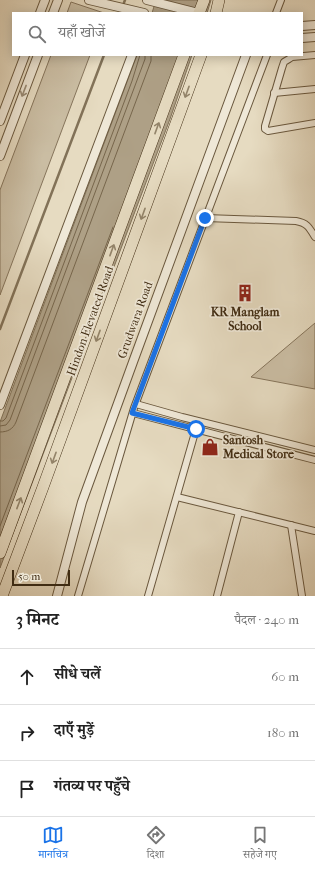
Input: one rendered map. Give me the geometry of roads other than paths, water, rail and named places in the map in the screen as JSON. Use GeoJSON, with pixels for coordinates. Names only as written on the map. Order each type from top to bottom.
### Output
{"type":"FeatureCollection","features":[{"type":"Feature","properties":{"kind":"highway"},"geometry":{"type":"LineString","coordinates":[[199,12],[204,0]]}},
{"type":"Feature","properties":{"kind":"highway"},"geometry":{"type":"LineString","coordinates":[[216,12],[219,0]]}},
{"type":"Feature","properties":{"kind":"highway","name":"Hindon Elevated Road"},"geometry":{"type":"LineString","coordinates":[[0,553],[184,56]]}},
{"type":"Feature","properties":{"kind":"highway","name":"Hindon Elevated Road"},"geometry":{"type":"LineString","coordinates":[[2,596],[49,472],[201,56]]}},
{"type":"Feature","properties":{"kind":"street"},"geometry":{"type":"LineString","coordinates":[[40,12],[45,0]]}},
{"type":"Feature","properties":{"kind":"street"},"geometry":{"type":"LineString","coordinates":[[53,12],[58,0]]}},
{"type":"Feature","properties":{"kind":"street"},"geometry":{"type":"LineString","coordinates":[[89,0],[140,12]]}},
{"type":"Feature","properties":{"kind":"street"},"geometry":{"type":"LineString","coordinates":[[149,0],[195,12]]}},
{"type":"Feature","properties":{"kind":"street"},"geometry":{"type":"LineString","coordinates":[[276,12],[281,0]]}},
{"type":"Feature","properties":{"kind":"street"},"geometry":{"type":"LineString","coordinates":[[303,26],[315,25]]}},
{"type":"Feature","properties":{"kind":"street"},"geometry":{"type":"LineString","coordinates":[[303,38],[315,37]]}},
{"type":"Feature","properties":{"kind":"street"},"geometry":{"type":"LineString","coordinates":[[315,55],[292,57],[284,62],[265,129],[268,132],[315,123]]}},
{"type":"Feature","properties":{"kind":"street"},"geometry":{"type":"LineString","coordinates":[[0,120],[25,56]]}},
{"type":"Feature","properties":{"kind":"street"},"geometry":{"type":"LineString","coordinates":[[0,156],[38,56]]}},
{"type":"Feature","properties":{"kind":"street"},"geometry":{"type":"LineString","coordinates":[[0,405],[132,56]]}},
{"type":"Feature","properties":{"kind":"street","name":"Grudwara Road"},"geometry":{"type":"LineString","coordinates":[[57,596],[82,502],[132,362],[246,56]]}},
{"type":"Feature","properties":{"kind":"street"},"geometry":{"type":"LineString","coordinates":[[78,596],[132,413],[267,56]]}},
{"type":"Feature","properties":{"kind":"street"},"geometry":{"type":"LineString","coordinates":[[274,93],[315,89]]}},
{"type":"Feature","properties":{"kind":"street"},"geometry":{"type":"LineString","coordinates":[[205,218],[302,222],[308,226],[315,237]]}},
{"type":"Feature","properties":{"kind":"street"},"geometry":{"type":"LineString","coordinates":[[136,404],[315,450]]}},
{"type":"Feature","properties":{"kind":"street"},"geometry":{"type":"LineString","coordinates":[[132,413],[315,460]]}},
{"type":"Feature","properties":{"kind":"street"},"geometry":{"type":"LineString","coordinates":[[148,596],[196,429]]}},
{"type":"Feature","properties":{"kind":"street"},"geometry":{"type":"LineString","coordinates":[[177,497],[315,531]]}},
{"type":"Feature","properties":{"kind":"street"},"geometry":{"type":"LineString","coordinates":[[217,596],[239,512]]}},
{"type":"Feature","properties":{"kind":"street"},"geometry":{"type":"LineString","coordinates":[[291,525],[302,596]]}},
{"type":"Feature","properties":{"kind":"water"},"geometry":{"type":"Polygon","coordinates":[[[156,0],[211,0],[207,12],[152,12],[156,0]]]}},
{"type":"Feature","properties":{"kind":"water"},"geometry":{"type":"Polygon","coordinates":[[[137,56],[192,56],[170,119],[0,568],[0,422],[137,56]]]}},
{"type":"Feature","properties":{"kind":"waterway"},"geometry":{"type":"LineString","coordinates":[[120,12],[125,0]]}},
{"type":"Feature","properties":{"kind":"waterway"},"geometry":{"type":"LineString","coordinates":[[0,329],[104,56]]}},
{"type":"Feature","properties":{"kind":"place","name":"KR Manglam School"},"geometry":{"type":"Point","coordinates":[245,293]}},
{"type":"Feature","properties":{"kind":"place","name":"Santosh Medical Store"},"geometry":{"type":"Point","coordinates":[210,447]}}]}
